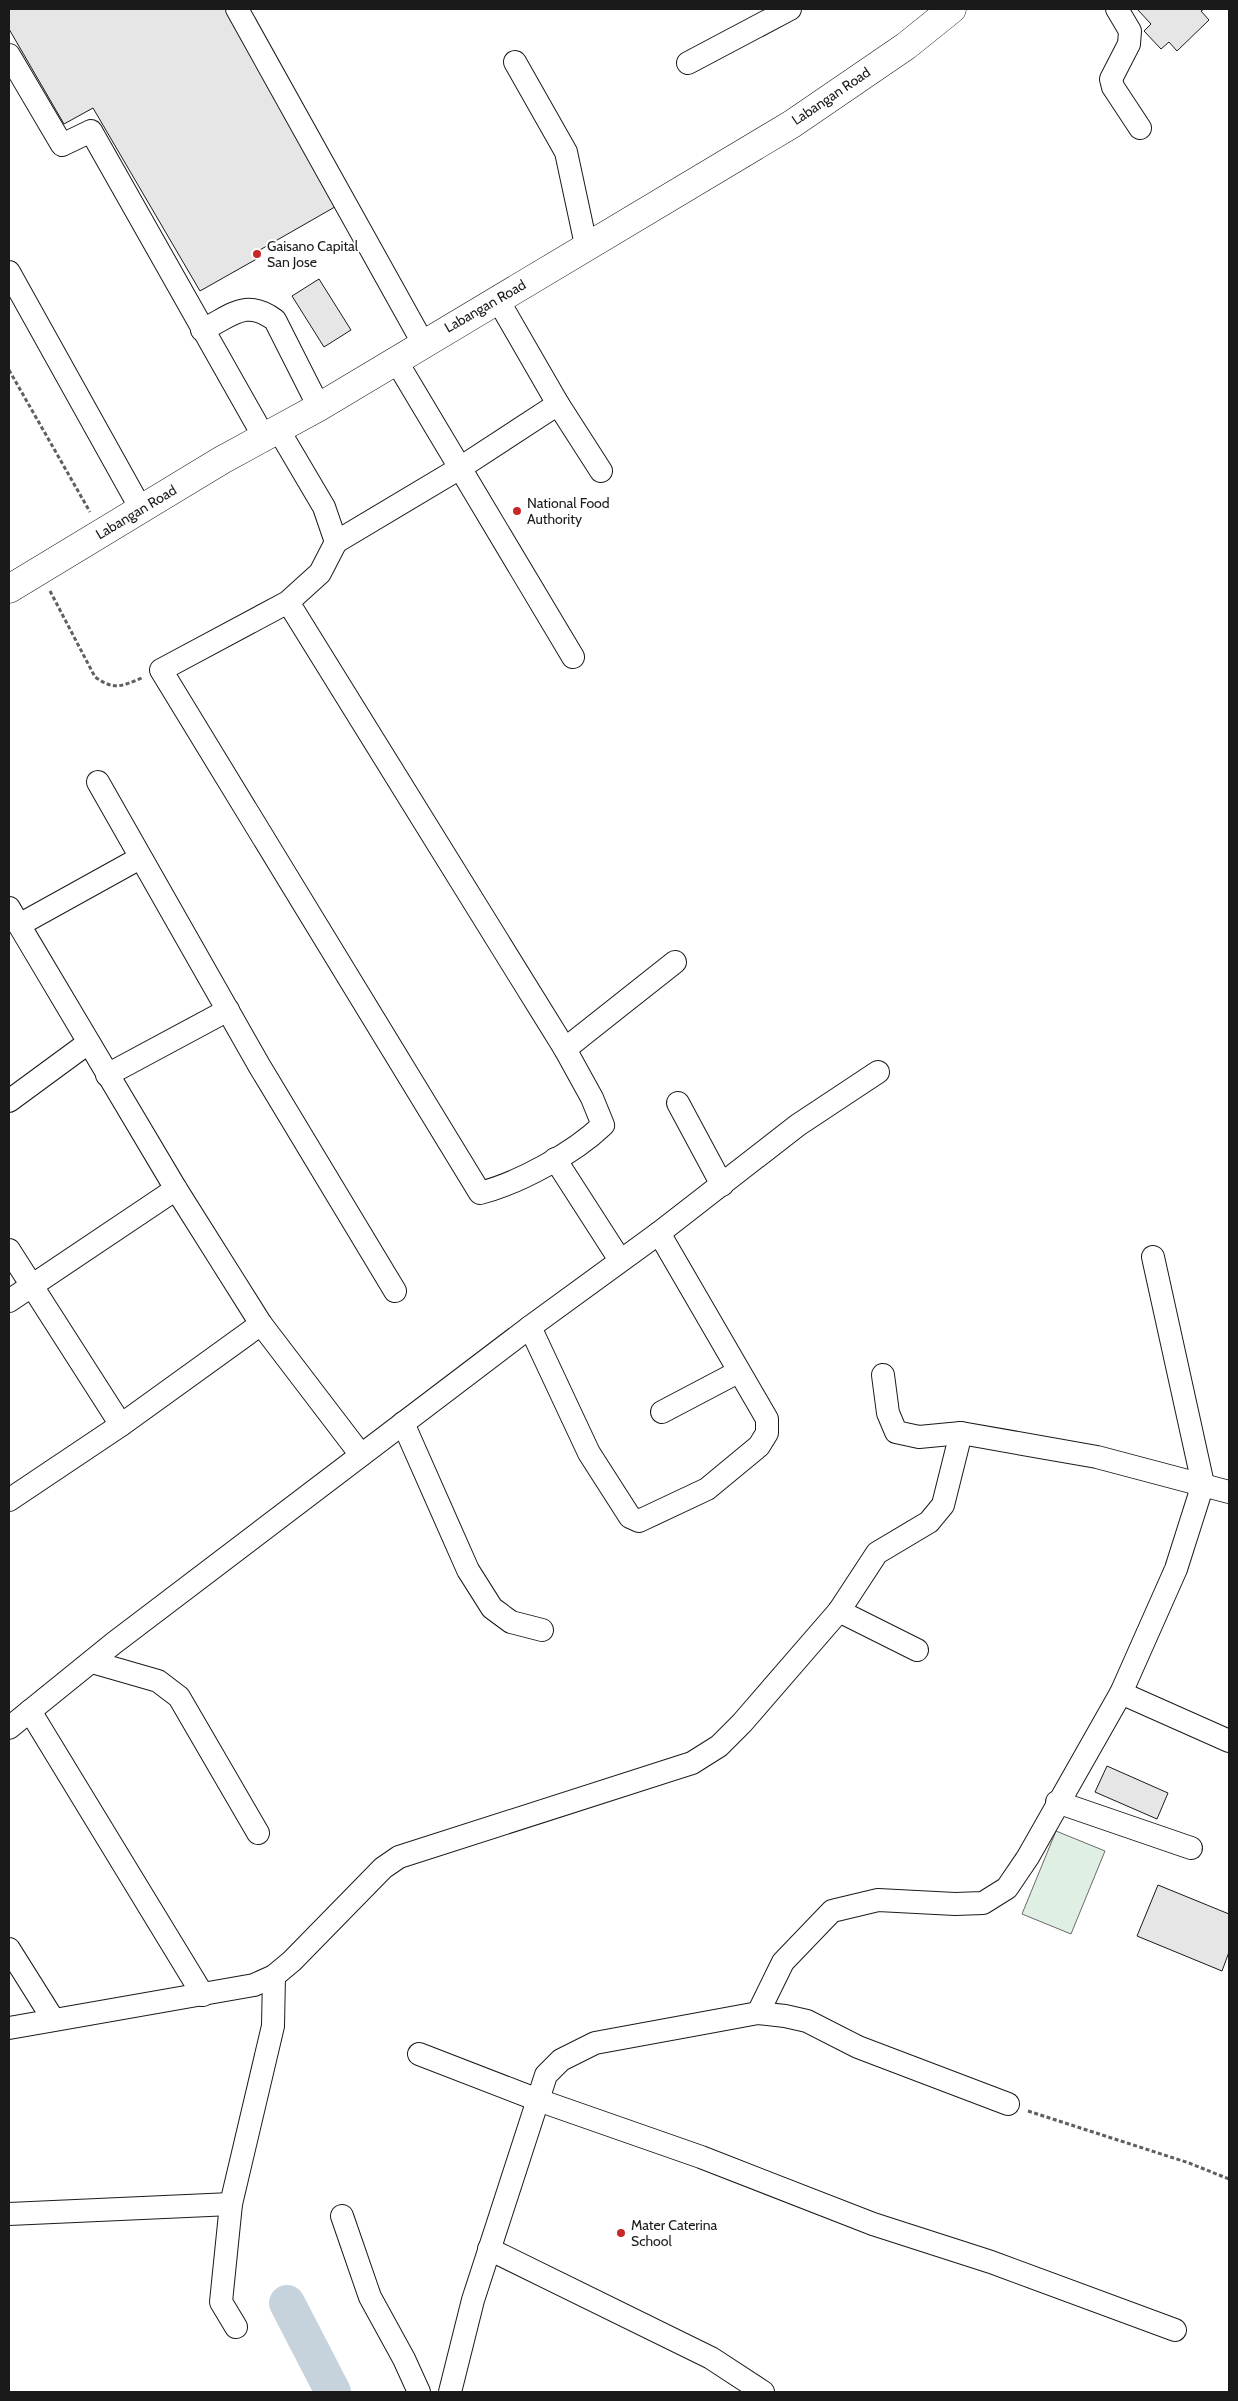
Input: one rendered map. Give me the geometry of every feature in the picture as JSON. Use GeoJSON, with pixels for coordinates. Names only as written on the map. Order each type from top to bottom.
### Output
{"type":"FeatureCollection","features":[{"type":"Feature","properties":{"kind":"main road","name":"Labangan Road"},"geometry":{"type":"LineString","coordinates":[[9,589],[102,532],[319,406],[395,359],[498,300],[586,245],[792,124],[906,46],[952,9]]}},
{"type":"Feature","properties":{"kind":"street"},"geometry":{"type":"LineString","coordinates":[[238,9],[423,343]]}},
{"type":"Feature","properties":{"kind":"street"},"geometry":{"type":"LineString","coordinates":[[688,63],[790,9]]}},
{"type":"Feature","properties":{"kind":"street"},"geometry":{"type":"LineString","coordinates":[[1117,9],[1130,31],[1129,44],[1111,78],[1113,87],[1140,128]]}},
{"type":"Feature","properties":{"kind":"street"},"geometry":{"type":"LineString","coordinates":[[9,55],[62,145],[91,131],[202,330],[271,433],[324,507],[336,542]]}},
{"type":"Feature","properties":{"kind":"street"},"geometry":{"type":"LineString","coordinates":[[515,62],[566,152],[586,245]]}},
{"type":"Feature","properties":{"kind":"street"},"geometry":{"type":"LineString","coordinates":[[9,272],[141,509]]}},
{"type":"Feature","properties":{"kind":"street"},"geometry":{"type":"LineString","coordinates":[[498,300],[558,404],[601,471]]}},
{"type":"Feature","properties":{"kind":"street"},"geometry":{"type":"LineString","coordinates":[[202,330],[248,308],[262,311],[275,320],[319,406]]}},
{"type":"Feature","properties":{"kind":"street"},"geometry":{"type":"LineString","coordinates":[[395,359],[573,657]]}},
{"type":"Feature","properties":{"kind":"street"},"geometry":{"type":"LineString","coordinates":[[288,602],[565,1049],[592,1098],[603,1125],[586,1142],[505,1187],[480,1193],[161,670],[288,602],[320,573],[336,542],[460,468],[558,404]]}},
{"type":"Feature","properties":{"kind":"street"},"geometry":{"type":"LineString","coordinates":[[98,782],[260,1067],[396,1291]]}},
{"type":"Feature","properties":{"kind":"street"},"geometry":{"type":"LineString","coordinates":[[140,858],[14,917],[176,1189],[261,1324],[361,1454]]}},
{"type":"Feature","properties":{"kind":"street"},"geometry":{"type":"LineString","coordinates":[[565,1049],[675,962]]}},
{"type":"Feature","properties":{"kind":"street"},"geometry":{"type":"LineString","coordinates":[[107,1075],[228,1010]]}},
{"type":"Feature","properties":{"kind":"street"},"geometry":{"type":"LineString","coordinates":[[9,1101],[88,1043]]}},
{"type":"Feature","properties":{"kind":"street"},"geometry":{"type":"LineString","coordinates":[[9,1728],[114,1643],[361,1454],[722,1185],[798,1125],[878,1072]]}},
{"type":"Feature","properties":{"kind":"street"},"geometry":{"type":"LineString","coordinates":[[678,1103],[722,1185]]}},
{"type":"Feature","properties":{"kind":"street"},"geometry":{"type":"LineString","coordinates":[[554,1159],[620,1260]]}},
{"type":"Feature","properties":{"kind":"street"},"geometry":{"type":"LineString","coordinates":[[9,1301],[176,1189]]}},
{"type":"Feature","properties":{"kind":"street"},"geometry":{"type":"LineString","coordinates":[[530,1327],[589,1452],[630,1517],[640,1520],[707,1489],[759,1446],[767,1433],[766,1419],[659,1232]]}},
{"type":"Feature","properties":{"kind":"street"},"geometry":{"type":"LineString","coordinates":[[9,1250],[121,1425]]}},
{"type":"Feature","properties":{"kind":"street"},"geometry":{"type":"LineString","coordinates":[[758,2013],[783,1962],[832,1911],[878,1900],[955,1904],[983,1903],[1007,1888],[1028,1857],[1121,1694],[1176,1568],[1203,1484],[1153,1258]]}},
{"type":"Feature","properties":{"kind":"street"},"geometry":{"type":"LineString","coordinates":[[9,1500],[121,1425],[261,1324]]}},
{"type":"Feature","properties":{"kind":"street"},"geometry":{"type":"LineString","coordinates":[[662,1412],[738,1372]]}},
{"type":"Feature","properties":{"kind":"street"},"geometry":{"type":"LineString","coordinates":[[882,1375],[888,1413],[896,1432],[919,1437],[961,1433],[1096,1457],[1229,1492]]}},
{"type":"Feature","properties":{"kind":"street"},"geometry":{"type":"LineString","coordinates":[[403,1423],[468,1570],[492,1608],[511,1622],[542,1630]]}},
{"type":"Feature","properties":{"kind":"street"},"geometry":{"type":"LineString","coordinates":[[9,2028],[254,1985],[274,1976],[292,1961],[383,1868],[399,1857],[692,1763],[719,1746],[742,1723],[839,1611],[877,1553],[929,1522],[943,1505],[961,1433]]}},
{"type":"Feature","properties":{"kind":"street"},"geometry":{"type":"LineString","coordinates":[[839,1611],[917,1650]]}},
{"type":"Feature","properties":{"kind":"street"},"geometry":{"type":"LineString","coordinates":[[92,1662],[158,1681],[179,1697],[258,1833]]}},
{"type":"Feature","properties":{"kind":"street"},"geometry":{"type":"LineString","coordinates":[[1121,1694],[1229,1741]]}},
{"type":"Feature","properties":{"kind":"street"},"geometry":{"type":"LineString","coordinates":[[30,1711],[203,1995]]}},
{"type":"Feature","properties":{"kind":"street"},"geometry":{"type":"LineString","coordinates":[[1058,1802],[1191,1848]]}},
{"type":"Feature","properties":{"kind":"street"},"geometry":{"type":"LineString","coordinates":[[9,1949],[53,2019]]}},
{"type":"Feature","properties":{"kind":"street"},"geometry":{"type":"LineString","coordinates":[[236,2327],[221,2302],[231,2204],[273,2026],[274,1976]]}},
{"type":"Feature","properties":{"kind":"street"},"geometry":{"type":"LineString","coordinates":[[450,2392],[467,2322],[489,2249],[546,2075],[561,2060],[595,2043],[758,2013],[807,2021],[858,2047],[1008,2104]]}},
{"type":"Feature","properties":{"kind":"street"},"geometry":{"type":"LineString","coordinates":[[418,2054],[538,2100],[701,2157],[873,2224],[991,2262],[1175,2330]]}},
{"type":"Feature","properties":{"kind":"street"},"geometry":{"type":"LineString","coordinates":[[9,2214],[231,2204]]}},
{"type":"Feature","properties":{"kind":"street"},"geometry":{"type":"LineString","coordinates":[[342,2216],[370,2297],[404,2359],[419,2392]]}},
{"type":"Feature","properties":{"kind":"street"},"geometry":{"type":"LineString","coordinates":[[489,2249],[711,2358],[763,2392]]}},
{"type":"Feature","properties":{"kind":"path"},"geometry":{"type":"LineString","coordinates":[[9,370],[102,532]]}},
{"type":"Feature","properties":{"kind":"path"},"geometry":{"type":"LineString","coordinates":[[40,571],[95,677],[108,686],[119,687],[161,670]]}},
{"type":"Feature","properties":{"kind":"path"},"geometry":{"type":"LineString","coordinates":[[1008,2104],[1189,2163],[1229,2179]]}},
{"type":"Feature","properties":{"kind":"green space"},"geometry":{"type":"Polygon","coordinates":[[[1056,1831],[1105,1851],[1071,1934],[1022,1914],[1056,1831]]]}},
{"type":"Feature","properties":{"kind":"building"},"geometry":{"type":"Polygon","coordinates":[[[9,9],[226,9],[340,204],[258,251],[262,256],[200,291],[93,108],[64,124],[9,29],[9,9]]]}},
{"type":"Feature","properties":{"kind":"building"},"geometry":{"type":"Polygon","coordinates":[[[1137,9],[1204,9],[1201,11],[1209,20],[1177,51],[1169,42],[1161,49],[1144,31],[1151,24],[1137,9]]]}},
{"type":"Feature","properties":{"kind":"building"},"geometry":{"type":"Polygon","coordinates":[[[319,279],[351,330],[324,347],[292,296],[319,279]]]}},
{"type":"Feature","properties":{"kind":"building"},"geometry":{"type":"Polygon","coordinates":[[[1107,1766],[1168,1793],[1157,1819],[1095,1792],[1107,1766]]]}},
{"type":"Feature","properties":{"kind":"building"},"geometry":{"type":"Polygon","coordinates":[[[1158,1885],[1229,1914],[1229,1952],[1222,1971],[1137,1936],[1158,1885]]]}},
{"type":"Feature","properties":{"kind":"waterway"},"geometry":{"type":"LineString","coordinates":[[287,2303],[333,2392]]}},
{"type":"Feature","properties":{"kind":"place","name":"Gaisano Capital San Jose"},"geometry":{"type":"Point","coordinates":[257,254]}},
{"type":"Feature","properties":{"kind":"place","name":"National Food Authority"},"geometry":{"type":"Point","coordinates":[517,511]}},
{"type":"Feature","properties":{"kind":"place","name":"Mater Caterina School"},"geometry":{"type":"Point","coordinates":[621,2233]}}]}
